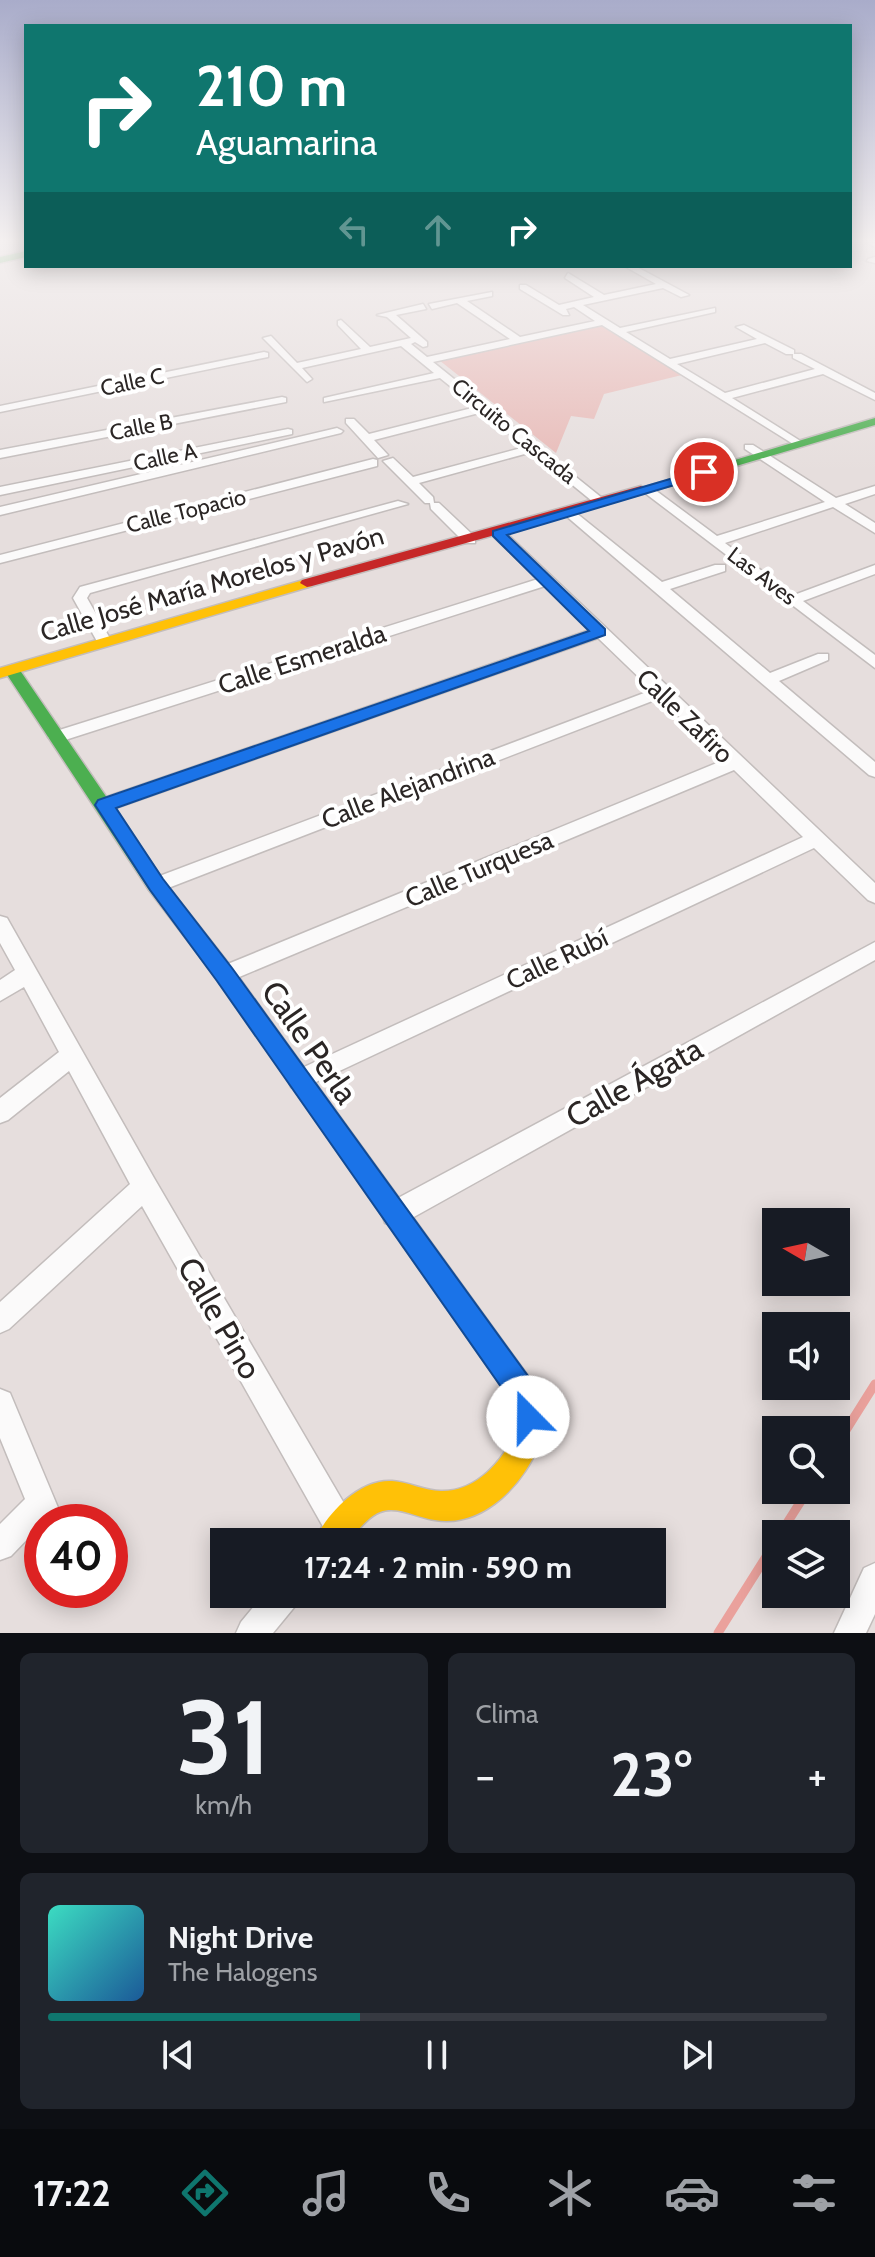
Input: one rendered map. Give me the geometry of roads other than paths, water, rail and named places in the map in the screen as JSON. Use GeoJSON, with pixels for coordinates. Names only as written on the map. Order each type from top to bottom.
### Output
{"type":"FeatureCollection","features":[{"type":"Feature","properties":{"kind":"main road","name":"Calle José María Morelos y Pavón"},"geometry":{"type":"LineString","coordinates":[[6,672],[792,440],[875,410]]}},
{"type":"Feature","properties":{"kind":"main road","name":"Calle José María Morelos y Pavón"},"geometry":{"type":"LineString","coordinates":[[792,440],[875,421]]}},
{"type":"Feature","properties":{"kind":"main road","name":"Calle José María Morelos y Pavón"},"geometry":{"type":"LineString","coordinates":[[467,536],[498,533],[570,512],[596,498],[647,490],[755,451]]}},
{"type":"Feature","properties":{"kind":"main road","name":"Calle Perla"},"geometry":{"type":"LineString","coordinates":[[6,672],[56,737],[156,885],[225,974],[518,1386],[528,1417],[527,1443],[521,1458]]}},
{"type":"Feature","properties":{"kind":"main road","name":"Calle Pino"},"geometry":{"type":"LineString","coordinates":[[342,1528],[372,1500],[382,1496],[439,1506],[458,1504],[476,1497],[501,1479],[521,1458]]}},
{"type":"Feature","properties":{"kind":"street"},"geometry":{"type":"LineString","coordinates":[[393,319],[440,358]]}},
{"type":"Feature","properties":{"kind":"street"},"geometry":{"type":"LineString","coordinates":[[487,319],[518,340]]}},
{"type":"Feature","properties":{"kind":"street"},"geometry":{"type":"LineString","coordinates":[[575,319],[586,326]]}},
{"type":"Feature","properties":{"kind":"street"},"geometry":{"type":"LineString","coordinates":[[599,319],[792,440]]}},
{"type":"Feature","properties":{"kind":"street"},"geometry":{"type":"LineString","coordinates":[[618,331],[671,319]]}},
{"type":"Feature","properties":{"kind":"street","name":"Circuito Cascada"},"geometry":{"type":"LineString","coordinates":[[425,361],[603,322]]}},
{"type":"Feature","properties":{"kind":"street"},"geometry":{"type":"LineString","coordinates":[[341,323],[368,350]]}},
{"type":"Feature","properties":{"kind":"street"},"geometry":{"type":"LineString","coordinates":[[741,327],[875,397]]}},
{"type":"Feature","properties":{"kind":"street"},"geometry":{"type":"LineString","coordinates":[[268,338],[332,404],[442,374]]}},
{"type":"Feature","properties":{"kind":"street"},"geometry":{"type":"LineString","coordinates":[[296,366],[418,339]]}},
{"type":"Feature","properties":{"kind":"street"},"geometry":{"type":"LineString","coordinates":[[668,363],[765,340]]}},
{"type":"Feature","properties":{"kind":"street","name":"Circuito Cascada"},"geometry":{"type":"LineString","coordinates":[[403,343],[596,498]]}},
{"type":"Feature","properties":{"kind":"street","name":"Calle C"},"geometry":{"type":"LineString","coordinates":[[0,409],[264,355]]}},
{"type":"Feature","properties":{"kind":"street"},"geometry":{"type":"LineString","coordinates":[[723,397],[825,370]]}},
{"type":"Feature","properties":{"kind":"street","name":"Calle B"},"geometry":{"type":"LineString","coordinates":[[0,454],[282,400]]}},
{"type":"Feature","properties":{"kind":"street"},"geometry":{"type":"LineString","coordinates":[[366,438],[487,408]]}},
{"type":"Feature","properties":{"kind":"street"},"geometry":{"type":"LineString","coordinates":[[350,421],[381,460],[467,536]]}},
{"type":"Feature","properties":{"kind":"street","name":"Calle A"},"geometry":{"type":"LineString","coordinates":[[0,491],[250,440],[334,427],[259,451]]}},
{"type":"Feature","properties":{"kind":"street"},"geometry":{"type":"LineString","coordinates":[[0,511],[259,451],[250,440]]}},
{"type":"Feature","properties":{"kind":"street"},"geometry":{"type":"LineString","coordinates":[[409,482],[534,448]]}},
{"type":"Feature","properties":{"kind":"street"},"geometry":{"type":"LineString","coordinates":[[755,451],[875,529]]}},
{"type":"Feature","properties":{"kind":"street","name":"Calle Topacio"},"geometry":{"type":"LineString","coordinates":[[0,559],[381,460]]}},
{"type":"Feature","properties":{"kind":"street","name":"Las Aves"},"geometry":{"type":"LineString","coordinates":[[647,490],[875,663]]}},
{"type":"Feature","properties":{"kind":"street"},"geometry":{"type":"LineString","coordinates":[[716,541],[875,490]]}},
{"type":"Feature","properties":{"kind":"street"},"geometry":{"type":"LineString","coordinates":[[104,642],[80,598],[85,590],[402,504]]}},
{"type":"Feature","properties":{"kind":"street"},"geometry":{"type":"LineString","coordinates":[[570,512],[875,771]]}},
{"type":"Feature","properties":{"kind":"street","name":"Calle Zafiro"},"geometry":{"type":"LineString","coordinates":[[498,533],[734,763],[875,895]]}},
{"type":"Feature","properties":{"kind":"street"},"geometry":{"type":"LineString","coordinates":[[659,588],[720,568]]}},
{"type":"Feature","properties":{"kind":"street"},"geometry":{"type":"LineString","coordinates":[[794,600],[875,569]]}},
{"type":"Feature","properties":{"kind":"street","name":"Calle Esmeralda"},"geometry":{"type":"LineString","coordinates":[[56,737],[547,581]]}},
{"type":"Feature","properties":{"kind":"street"},"geometry":{"type":"LineString","coordinates":[[104,805],[600,632]]}},
{"type":"Feature","properties":{"kind":"street"},"geometry":{"type":"LineString","coordinates":[[768,680],[823,657]]}},
{"type":"Feature","properties":{"kind":"street","name":"Calle Alejandrina"},"geometry":{"type":"LineString","coordinates":[[156,885],[661,692]]}},
{"type":"Feature","properties":{"kind":"street","name":"Calle Turquesa"},"geometry":{"type":"LineString","coordinates":[[225,974],[734,763]]}},
{"type":"Feature","properties":{"kind":"street","name":"Calle Rubí"},"geometry":{"type":"LineString","coordinates":[[299,1080],[815,839]]}},
{"type":"Feature","properties":{"kind":"street","name":"Calle Pino"},"geometry":{"type":"LineString","coordinates":[[0,924],[331,1528]]}},
{"type":"Feature","properties":{"kind":"street","name":"Calle Ágata"},"geometry":{"type":"LineString","coordinates":[[394,1214],[875,950]]}},
{"type":"Feature","properties":{"kind":"street"},"geometry":{"type":"LineString","coordinates":[[0,992],[25,974]]}},
{"type":"Feature","properties":{"kind":"street"},"geometry":{"type":"LineString","coordinates":[[0,1112],[73,1055]]}},
{"type":"Feature","properties":{"kind":"street"},"geometry":{"type":"LineString","coordinates":[[0,1320],[145,1187]]}},
{"type":"Feature","properties":{"kind":"street"},"geometry":{"type":"LineString","coordinates":[[0,1403],[41,1504]]}},
{"type":"Feature","properties":{"kind":"street"},"geometry":{"type":"LineString","coordinates":[[0,1545],[24,1528]]}},
{"type":"Feature","properties":{"kind":"street"},"geometry":{"type":"LineString","coordinates":[[850,1633],[875,1579]]}},
{"type":"Feature","properties":{"kind":"street"},"geometry":{"type":"LineString","coordinates":[[252,1633],[273,1608]]}},
{"type":"Feature","properties":{"kind":"waterway"},"geometry":{"type":"LineString","coordinates":[[850,1424],[875,1384]]}},
{"type":"Feature","properties":{"kind":"waterway"},"geometry":{"type":"LineString","coordinates":[[789,1520],[799,1504]]}},
{"type":"Feature","properties":{"kind":"waterway"},"geometry":{"type":"LineString","coordinates":[[718,1633],[762,1563]]}}]}
